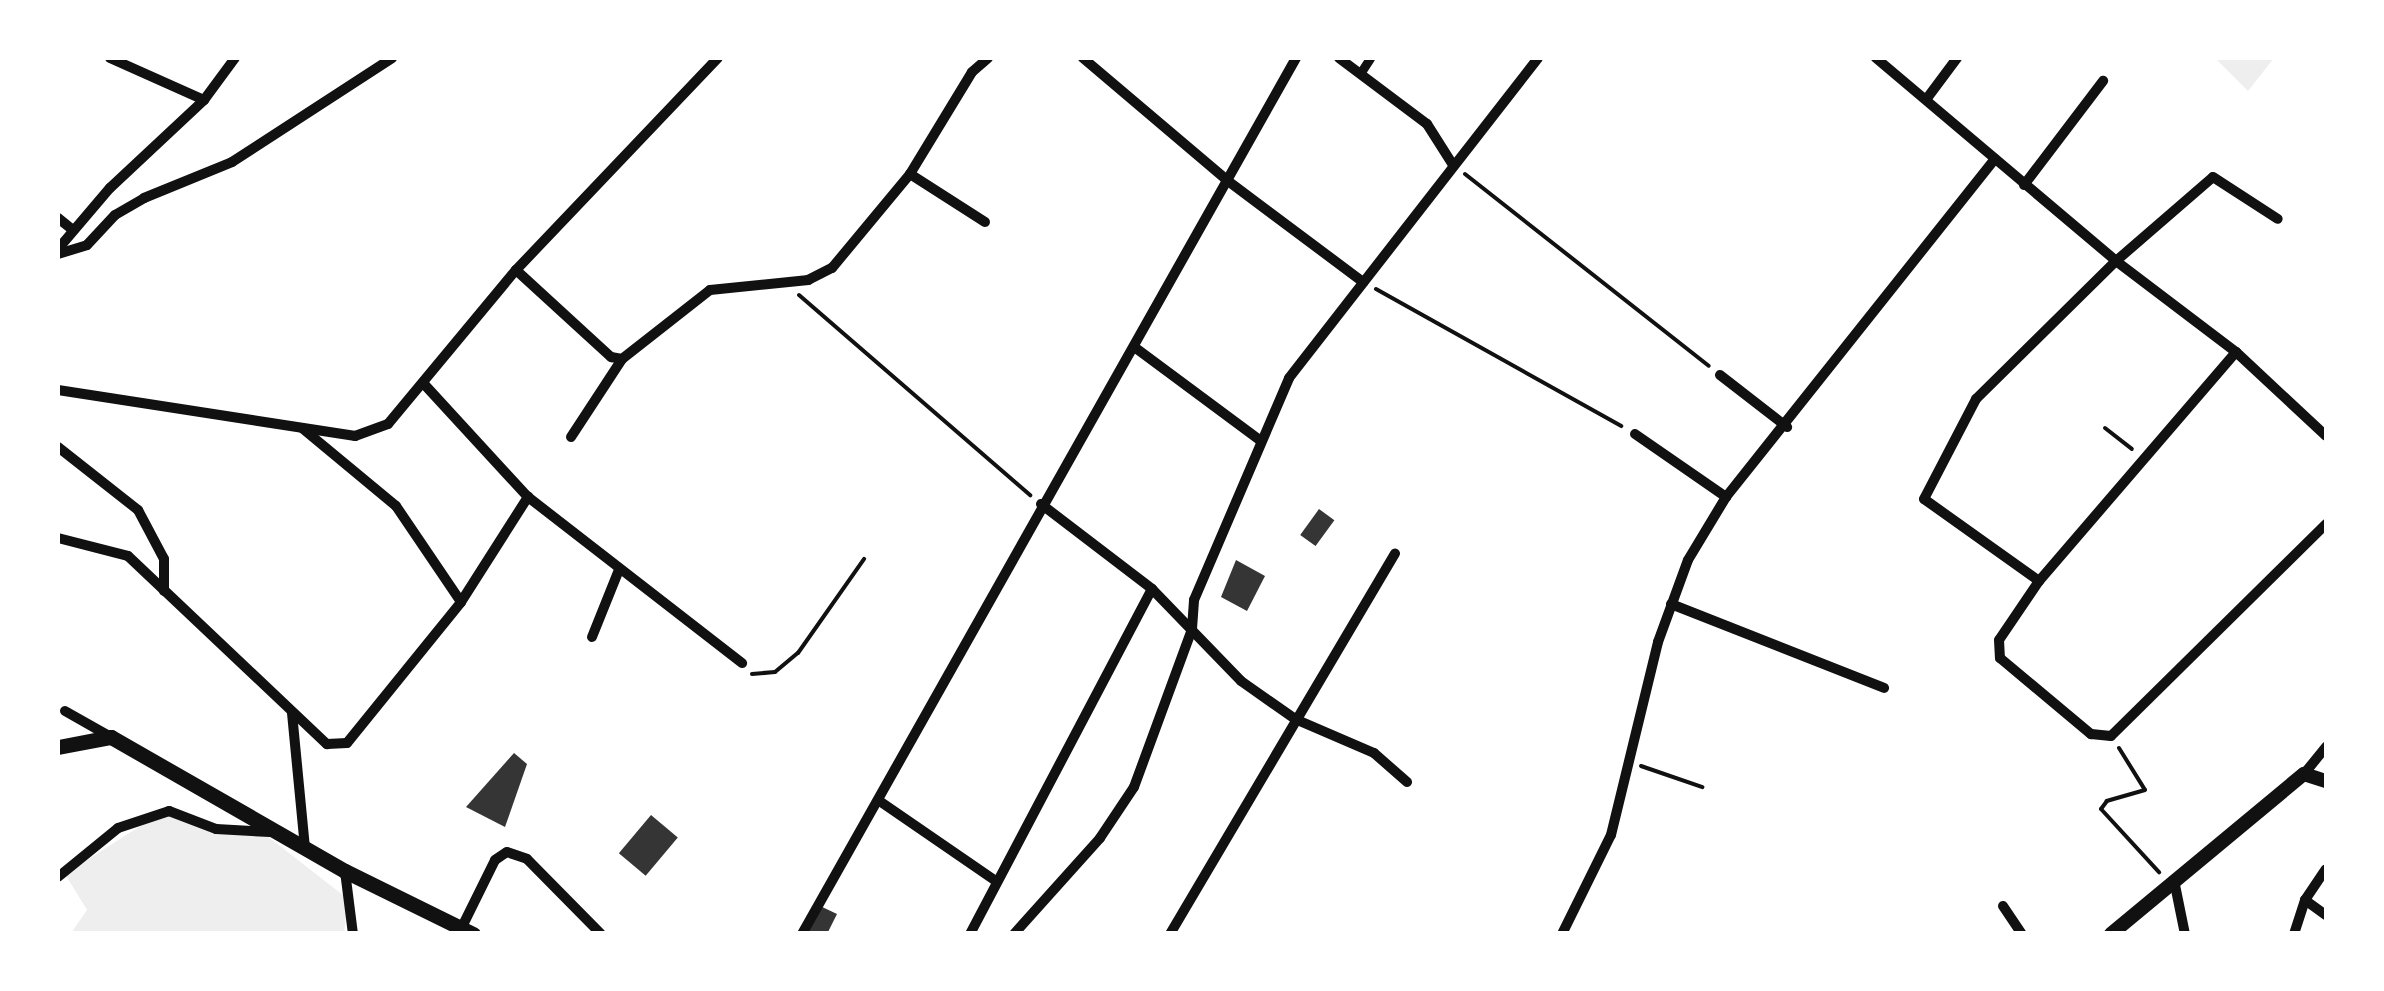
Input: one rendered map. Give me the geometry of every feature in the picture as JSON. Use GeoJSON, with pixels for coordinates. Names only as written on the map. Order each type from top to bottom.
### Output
{"type":"FeatureCollection","features":[{"type":"Feature","properties":{"kind":"main road"},"geometry":{"type":"LineString","coordinates":[[58,747],[111,737],[345,870],[464,930]]}},
{"type":"Feature","properties":{"kind":"street"},"geometry":{"type":"LineString","coordinates":[[110,58],[204,100]]}},
{"type":"Feature","properties":{"kind":"street"},"geometry":{"type":"LineString","coordinates":[[58,252],[73,230],[204,100],[235,58]]}},
{"type":"Feature","properties":{"kind":"street"},"geometry":{"type":"LineString","coordinates":[[58,252],[88,245],[115,215],[144,198],[232,162],[392,58]]}},
{"type":"Feature","properties":{"kind":"street"},"geometry":{"type":"LineString","coordinates":[[58,390],[355,436],[388,424],[516,270],[718,58]]}},
{"type":"Feature","properties":{"kind":"street"},"geometry":{"type":"LineString","coordinates":[[972,72],[973,58]]}},
{"type":"Feature","properties":{"kind":"street"},"geometry":{"type":"LineString","coordinates":[[571,437],[622,359],[710,290],[808,280],[832,268],[910,174],[972,72],[988,58]]}},
{"type":"Feature","properties":{"kind":"street"},"geometry":{"type":"LineString","coordinates":[[1083,58],[1228,181],[1363,282]]}},
{"type":"Feature","properties":{"kind":"street"},"geometry":{"type":"LineString","coordinates":[[802,934],[1042,504],[1136,349],[1296,58]]}},
{"type":"Feature","properties":{"kind":"street"},"geometry":{"type":"LineString","coordinates":[[1340,58],[1427,124],[1454,164]]}},
{"type":"Feature","properties":{"kind":"street"},"geometry":{"type":"LineString","coordinates":[[1361,72],[1370,58]]}},
{"type":"Feature","properties":{"kind":"street"},"geometry":{"type":"LineString","coordinates":[[1014,934],[1100,838],[1134,787],[1192,629],[1194,600],[1289,378],[1538,58]]}},
{"type":"Feature","properties":{"kind":"street"},"geometry":{"type":"LineString","coordinates":[[1876,58],[1928,97],[2024,185],[2116,261],[2236,352],[2326,436]]}},
{"type":"Feature","properties":{"kind":"street"},"geometry":{"type":"LineString","coordinates":[[1928,97],[1958,58]]}},
{"type":"Feature","properties":{"kind":"street"},"geometry":{"type":"LineString","coordinates":[[2024,185],[2104,81]]}},
{"type":"Feature","properties":{"kind":"street"},"geometry":{"type":"LineString","coordinates":[[1562,934],[1611,835],[1671,604],[1688,560],[1726,496],[1787,428],[1996,160]]}},
{"type":"Feature","properties":{"kind":"street"},"geometry":{"type":"LineString","coordinates":[[910,174],[985,222]]}},
{"type":"Feature","properties":{"kind":"street"},"geometry":{"type":"LineString","coordinates":[[2039,581],[1924,499],[1976,399],[2116,261],[2213,177],[2278,220]]}},
{"type":"Feature","properties":{"kind":"street"},"geometry":{"type":"LineString","coordinates":[[58,218],[73,230]]}},
{"type":"Feature","properties":{"kind":"street"},"geometry":{"type":"LineString","coordinates":[[516,270],[611,357],[622,359]]}},
{"type":"Feature","properties":{"kind":"street"},"geometry":{"type":"LineString","coordinates":[[1136,349],[1261,440]]}},
{"type":"Feature","properties":{"kind":"street"},"geometry":{"type":"LineString","coordinates":[[2236,352],[2039,581],[1996,649],[2007,670],[2091,734],[2111,736],[2326,524]]}},
{"type":"Feature","properties":{"kind":"street"},"geometry":{"type":"LineString","coordinates":[[1720,375],[1787,428]]}},
{"type":"Feature","properties":{"kind":"street"},"geometry":{"type":"LineString","coordinates":[[424,384],[528,497],[742,663]]}},
{"type":"Feature","properties":{"kind":"street"},"geometry":{"type":"LineString","coordinates":[[302,428],[396,506],[460,602]]}},
{"type":"Feature","properties":{"kind":"street"},"geometry":{"type":"LineString","coordinates":[[1635,434],[1726,496]]}},
{"type":"Feature","properties":{"kind":"street"},"geometry":{"type":"LineString","coordinates":[[58,447],[138,510],[164,559],[164,591]]}},
{"type":"Feature","properties":{"kind":"street"},"geometry":{"type":"LineString","coordinates":[[58,538],[128,556],[326,744],[346,743],[460,602],[528,497]]}},
{"type":"Feature","properties":{"kind":"street"},"geometry":{"type":"LineString","coordinates":[[1042,504],[1152,589],[1241,681],[1295,719],[1374,753],[1407,782]]}},
{"type":"Feature","properties":{"kind":"street"},"geometry":{"type":"LineString","coordinates":[[1170,934],[1395,554]]}},
{"type":"Feature","properties":{"kind":"street"},"geometry":{"type":"LineString","coordinates":[[592,637],[619,570]]}},
{"type":"Feature","properties":{"kind":"street"},"geometry":{"type":"LineString","coordinates":[[970,934],[1152,589]]}},
{"type":"Feature","properties":{"kind":"street"},"geometry":{"type":"LineString","coordinates":[[1671,604],[1884,688]]}},
{"type":"Feature","properties":{"kind":"street"},"geometry":{"type":"LineString","coordinates":[[65,711],[111,737]]}},
{"type":"Feature","properties":{"kind":"street"},"geometry":{"type":"LineString","coordinates":[[292,712],[305,848]]}},
{"type":"Feature","properties":{"kind":"street"},"geometry":{"type":"LineString","coordinates":[[2111,934],[2304,774],[2326,747]]}},
{"type":"Feature","properties":{"kind":"street"},"geometry":{"type":"LineString","coordinates":[[2304,774],[2326,781]]}},
{"type":"Feature","properties":{"kind":"street"},"geometry":{"type":"LineString","coordinates":[[878,800],[996,882]]}},
{"type":"Feature","properties":{"kind":"street"},"geometry":{"type":"LineString","coordinates":[[58,877],[118,828],[168,811],[216,829],[276,832]]}},
{"type":"Feature","properties":{"kind":"street"},"geometry":{"type":"LineString","coordinates":[[464,930],[495,860],[507,852],[526,859],[601,934]]}},
{"type":"Feature","properties":{"kind":"street"},"geometry":{"type":"LineString","coordinates":[[2294,934],[2305,900],[2326,869]]}},
{"type":"Feature","properties":{"kind":"street"},"geometry":{"type":"LineString","coordinates":[[345,870],[352,934]]}},
{"type":"Feature","properties":{"kind":"street"},"geometry":{"type":"LineString","coordinates":[[2174,880],[2185,934]]}},
{"type":"Feature","properties":{"kind":"street"},"geometry":{"type":"LineString","coordinates":[[2305,900],[2326,915]]}},
{"type":"Feature","properties":{"kind":"street"},"geometry":{"type":"LineString","coordinates":[[2003,906],[2022,934]]}},
{"type":"Feature","properties":{"kind":"path"},"geometry":{"type":"LineString","coordinates":[[1454,164],[1720,375]]}},
{"type":"Feature","properties":{"kind":"path"},"geometry":{"type":"LineString","coordinates":[[781,280],[1042,504]]}},
{"type":"Feature","properties":{"kind":"path"},"geometry":{"type":"LineString","coordinates":[[1363,282],[1635,434]]}},
{"type":"Feature","properties":{"kind":"path"},"geometry":{"type":"LineString","coordinates":[[2105,428],[2144,460]]}},
{"type":"Feature","properties":{"kind":"path"},"geometry":{"type":"LineString","coordinates":[[742,663],[760,677],[798,654],[864,558]]}},
{"type":"Feature","properties":{"kind":"path"},"geometry":{"type":"LineString","coordinates":[[2111,736],[2145,790],[2107,801],[2102,809],[2152,868],[2174,880]]}},
{"type":"Feature","properties":{"kind":"path"},"geometry":{"type":"LineString","coordinates":[[1632,763],[1702,787]]}},
{"type":"Feature","properties":{"kind":"shaded area"},"geometry":{"type":"Polygon","coordinates":[[[2215,58],[2274,58],[2248,91],[2215,58]]]}},
{"type":"Feature","properties":{"kind":"shaded area"},"geometry":{"type":"Polygon","coordinates":[[[161,813],[262,832],[348,899],[344,933],[71,933],[87,910],[65,874],[161,813]]]}},
{"type":"Feature","properties":{"kind":"building"},"geometry":{"type":"Polygon","coordinates":[[[1319,509],[1334,520],[1316,546],[1300,535],[1319,509]]]}},
{"type":"Feature","properties":{"kind":"building"},"geometry":{"type":"Polygon","coordinates":[[[1236,560],[1265,576],[1247,611],[1221,597],[1236,560]]]}},
{"type":"Feature","properties":{"kind":"building"},"geometry":{"type":"Polygon","coordinates":[[[514,753],[527,764],[505,827],[466,807],[514,753]]]}},
{"type":"Feature","properties":{"kind":"building"},"geometry":{"type":"Polygon","coordinates":[[[651,815],[678,837],[646,876],[619,853],[651,815]]]}},
{"type":"Feature","properties":{"kind":"building"},"geometry":{"type":"Polygon","coordinates":[[[818,905],[837,914],[827,934],[802,934],[818,905]]]}}]}
